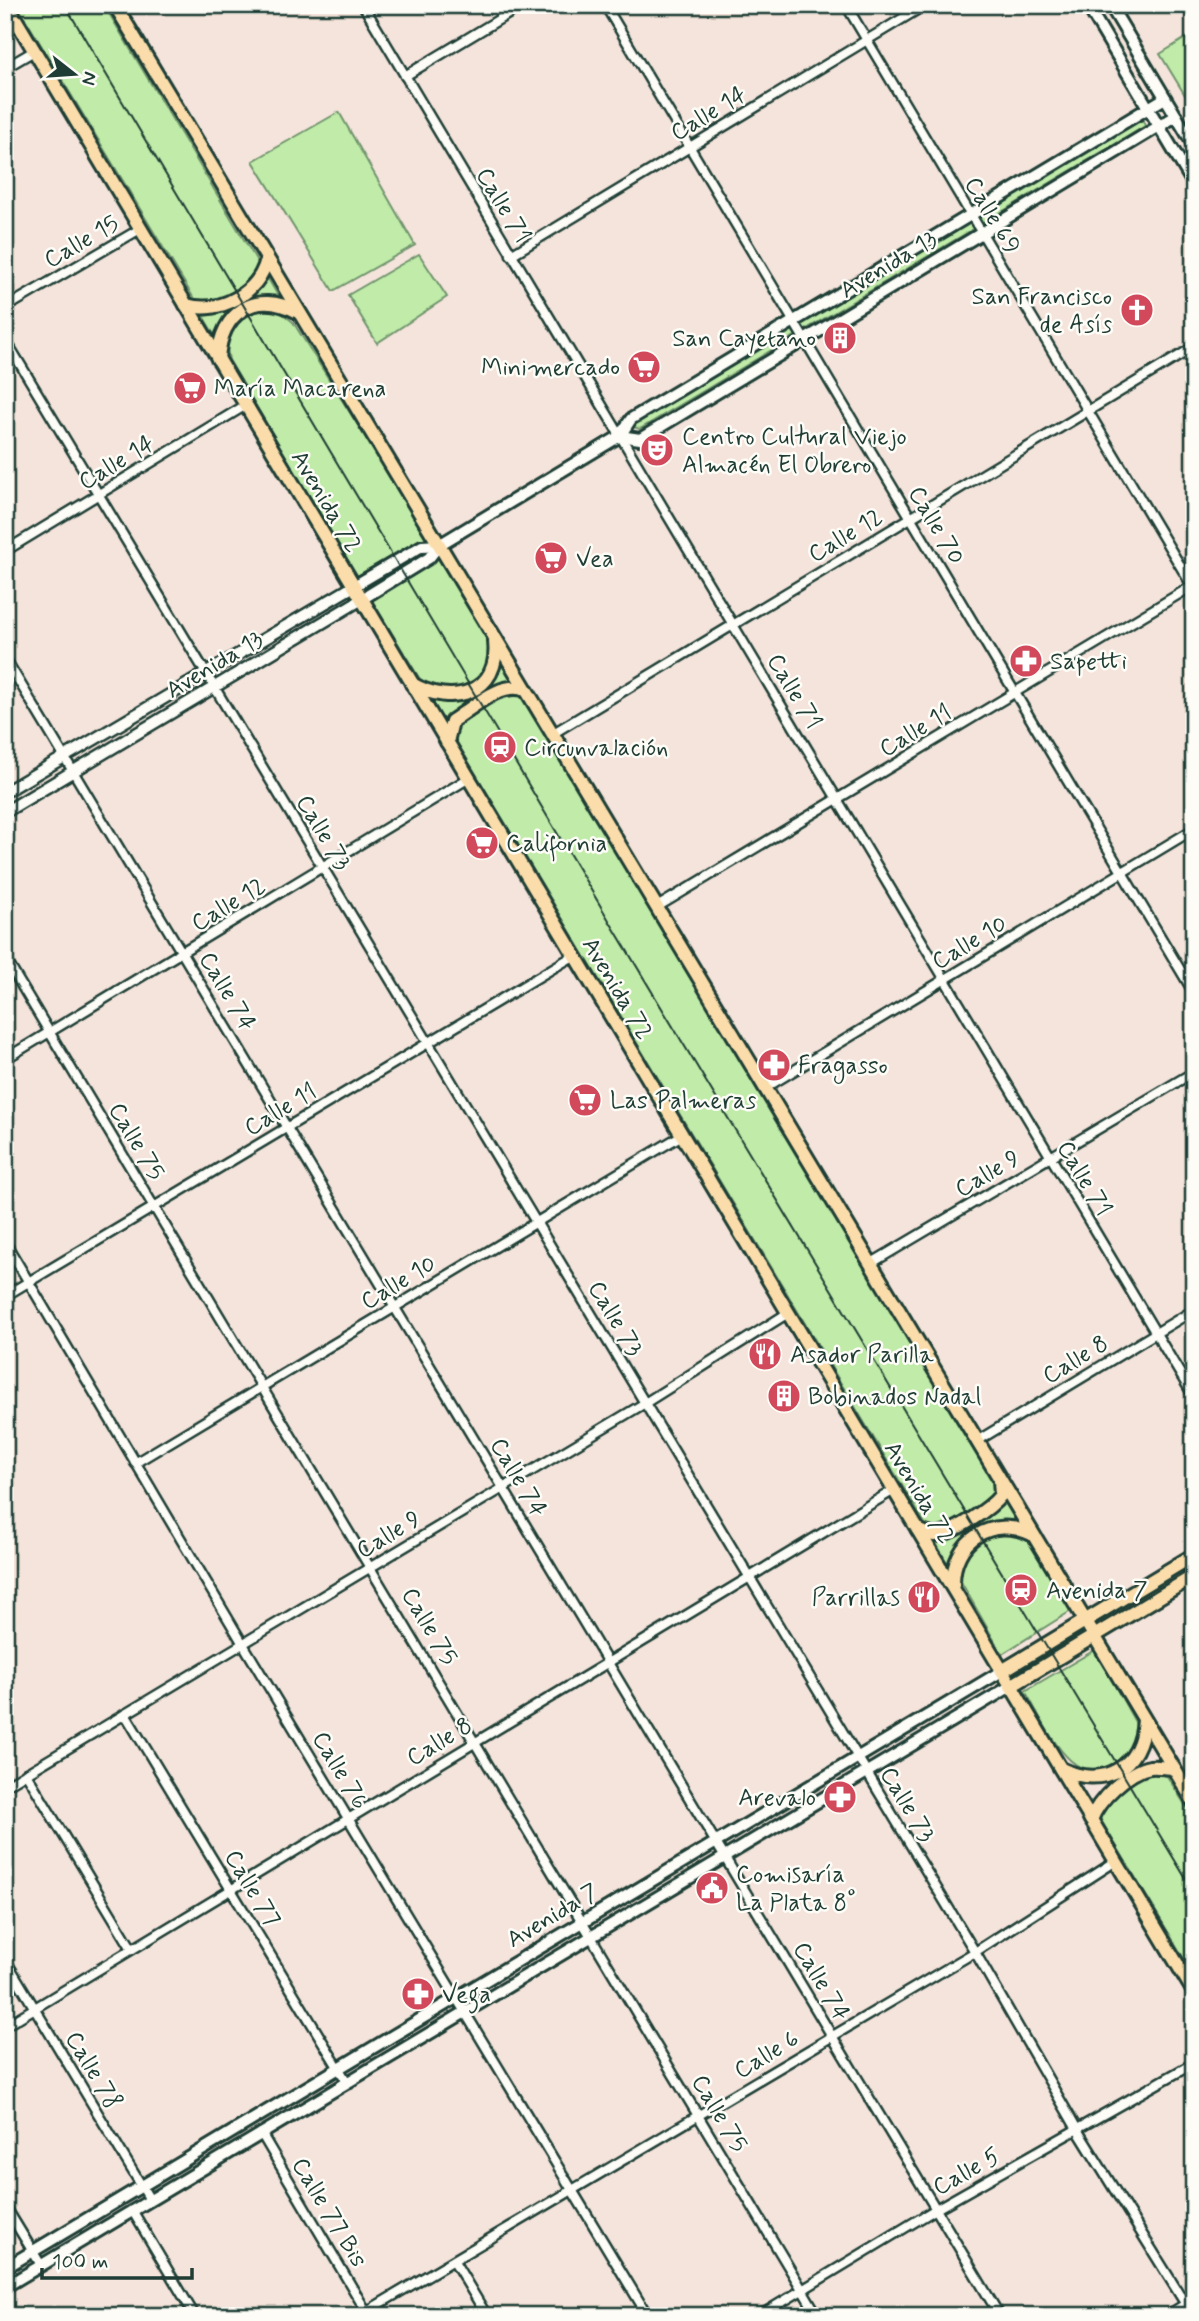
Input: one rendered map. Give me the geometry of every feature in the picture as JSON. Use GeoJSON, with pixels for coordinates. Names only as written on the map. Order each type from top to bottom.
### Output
{"type":"FeatureCollection","features":[{"type":"Feature","properties":{"kind":"main road","name":"Avenida 72"},"geometry":{"type":"LineString","coordinates":[[7,5],[1194,1992]]}},
{"type":"Feature","properties":{"kind":"main road"},"geometry":{"type":"LineString","coordinates":[[115,5],[1194,1802]]}},
{"type":"Feature","properties":{"kind":"main road"},"geometry":{"type":"LineString","coordinates":[[1087,5],[1194,185]]}},
{"type":"Feature","properties":{"kind":"main road"},"geometry":{"type":"LineString","coordinates":[[1110,5],[1194,146]]}},
{"type":"Feature","properties":{"kind":"main road","name":"Avenida 13"},"geometry":{"type":"LineString","coordinates":[[362,599],[429,558],[439,545],[620,436],[631,419],[1165,98]]}},
{"type":"Feature","properties":{"kind":"main road","name":"Avenida 13"},"geometry":{"type":"LineString","coordinates":[[620,436],[640,439],[1175,116]]}},
{"type":"Feature","properties":{"kind":"main road"},"geometry":{"type":"LineString","coordinates":[[186,305],[202,310],[214,309],[258,283],[267,259]]}},
{"type":"Feature","properties":{"kind":"main road"},"geometry":{"type":"LineString","coordinates":[[218,359],[224,329],[244,308],[270,302],[298,312]]}},
{"type":"Feature","properties":{"kind":"main road","name":"Avenida 13"},"geometry":{"type":"LineString","coordinates":[[354,586],[422,546],[439,545]]}},
{"type":"Feature","properties":{"kind":"main road"},"geometry":{"type":"LineString","coordinates":[[412,684],[436,696],[449,697],[473,690],[491,670],[495,660],[495,638]]}},
{"type":"Feature","properties":{"kind":"main road"},"geometry":{"type":"LineString","coordinates":[[447,743],[452,721],[504,688],[515,686],[526,690]]}},
{"type":"Feature","properties":{"kind":"main road"},"geometry":{"type":"LineString","coordinates":[[918,1530],[932,1536],[944,1534],[993,1505],[1001,1495],[1000,1479]]}},
{"type":"Feature","properties":{"kind":"main road"},"geometry":{"type":"LineString","coordinates":[[953,1588],[957,1557],[978,1533],[1008,1526],[1033,1534]]}},
{"type":"Feature","properties":{"kind":"main road","name":"Avenida 7"},"geometry":{"type":"LineString","coordinates":[[5,2268],[1194,1555]]}},
{"type":"Feature","properties":{"kind":"main road","name":"Avenida 7"},"geometry":{"type":"LineString","coordinates":[[5,2287],[1194,1576]]}},
{"type":"Feature","properties":{"kind":"main road"},"geometry":{"type":"LineString","coordinates":[[1061,1769],[1091,1778],[1120,1769],[1139,1747],[1144,1720]]}},
{"type":"Feature","properties":{"kind":"main road"},"geometry":{"type":"LineString","coordinates":[[1091,1820],[1103,1798],[1127,1780],[1150,1767],[1173,1768]]}},
{"type":"Feature","properties":{"kind":"street","name":"Calle 71"},"geometry":{"type":"LineString","coordinates":[[363,5],[1194,1397]]}},
{"type":"Feature","properties":{"kind":"street"},"geometry":{"type":"LineString","coordinates":[[405,76],[523,5]]}},
{"type":"Feature","properties":{"kind":"street","name":"Calle 70"},"geometry":{"type":"LineString","coordinates":[[605,5],[1194,993]]}},
{"type":"Feature","properties":{"kind":"street","name":"Calle 69"},"geometry":{"type":"LineString","coordinates":[[846,5],[1193,587]]}},
{"type":"Feature","properties":{"kind":"street","name":"Calle 14"},"geometry":{"type":"LineString","coordinates":[[512,254],[925,5]]}},
{"type":"Feature","properties":{"kind":"street"},"geometry":{"type":"LineString","coordinates":[[5,68],[34,51]]}},
{"type":"Feature","properties":{"kind":"street","name":"Calle 15"},"geometry":{"type":"LineString","coordinates":[[5,308],[141,229]]}},
{"type":"Feature","properties":{"kind":"street","name":"Calle 73"},"geometry":{"type":"LineString","coordinates":[[5,339],[975,1952],[1078,2131],[1190,2302],[1193,2316]]}},
{"type":"Feature","properties":{"kind":"street","name":"Calle 12"},"geometry":{"type":"LineString","coordinates":[[552,734],[1194,347]]}},
{"type":"Feature","properties":{"kind":"street","name":"Calle 14"},"geometry":{"type":"LineString","coordinates":[[5,551],[246,405]]}},
{"type":"Feature","properties":{"kind":"street","name":"Avenida 13"},"geometry":{"type":"LineString","coordinates":[[5,792],[354,586]]}},
{"type":"Feature","properties":{"kind":"street","name":"Calle 11"},"geometry":{"type":"LineString","coordinates":[[657,907],[1193,587]]}},
{"type":"Feature","properties":{"kind":"street","name":"Avenida 13"},"geometry":{"type":"LineString","coordinates":[[5,812],[362,599]]}},
{"type":"Feature","properties":{"kind":"street","name":"Calle 74"},"geometry":{"type":"LineString","coordinates":[[5,658],[1000,2316]]}},
{"type":"Feature","properties":{"kind":"street","name":"Calle 12"},"geometry":{"type":"LineString","coordinates":[[5,1059],[324,869],[469,778]]}},
{"type":"Feature","properties":{"kind":"street","name":"Calle 10"},"geometry":{"type":"LineString","coordinates":[[765,1088],[1194,829]]}},
{"type":"Feature","properties":{"kind":"street","name":"Calle 11"},"geometry":{"type":"LineString","coordinates":[[5,1296],[575,956]]}},
{"type":"Feature","properties":{"kind":"street","name":"Calle 75"},"geometry":{"type":"LineString","coordinates":[[5,958],[372,1566],[818,2316]]}},
{"type":"Feature","properties":{"kind":"street","name":"Calle 9"},"geometry":{"type":"LineString","coordinates":[[870,1264],[1194,1072]]}},
{"type":"Feature","properties":{"kind":"street","name":"Calle 10"},"geometry":{"type":"LineString","coordinates":[[135,1463],[682,1135]]}},
{"type":"Feature","properties":{"kind":"street","name":"Calle 76"},"geometry":{"type":"LineString","coordinates":[[5,1242],[243,1644],[648,2316]]}},
{"type":"Feature","properties":{"kind":"street","name":"Calle 8"},"geometry":{"type":"LineString","coordinates":[[977,1441],[1194,1310]]}},
{"type":"Feature","properties":{"kind":"street","name":"Calle 9"},"geometry":{"type":"LineString","coordinates":[[5,1786],[645,1404],[788,1313]]}},
{"type":"Feature","properties":{"kind":"street","name":"Calle 8"},"geometry":{"type":"LineString","coordinates":[[5,2026],[894,1490]]}},
{"type":"Feature","properties":{"kind":"street","name":"Calle 77"},"geometry":{"type":"LineString","coordinates":[[125,1714],[347,2082]]}},
{"type":"Feature","properties":{"kind":"street"},"geometry":{"type":"LineString","coordinates":[[26,1773],[132,1949]]}},
{"type":"Feature","properties":{"kind":"street","name":"Calle 6"},"geometry":{"type":"LineString","coordinates":[[363,2314],[975,1952],[1116,1861]]}},
{"type":"Feature","properties":{"kind":"street","name":"Calle 78"},"geometry":{"type":"LineString","coordinates":[[5,1959],[150,2200]]}},
{"type":"Feature","properties":{"kind":"street","name":"Calle 5"},"geometry":{"type":"LineString","coordinates":[[759,2316],[936,2209],[1194,2063]]}},
{"type":"Feature","properties":{"kind":"street","name":"Calle 77 Bis"},"geometry":{"type":"LineString","coordinates":[[261,2133],[363,2314]]}},
{"type":"Feature","properties":{"kind":"street"},"geometry":{"type":"LineString","coordinates":[[5,2206],[41,2265]]}},
{"type":"Feature","properties":{"kind":"street"},"geometry":{"type":"LineString","coordinates":[[132,2210],[195,2316]]}},
{"type":"Feature","properties":{"kind":"street"},"geometry":{"type":"LineString","coordinates":[[454,2261],[487,2316]]}},
{"type":"Feature","properties":{"kind":"street"},"geometry":{"type":"LineString","coordinates":[[1166,2316],[1190,2302]]}},
{"type":"Feature","properties":{"kind":"green space"},"geometry":{"type":"Polygon","coordinates":[[[17,5],[104,5],[258,263],[258,271],[249,284],[210,306],[196,302],[17,5]]]}},
{"type":"Feature","properties":{"kind":"green space"},"geometry":{"type":"Polygon","coordinates":[[[1194,33],[1194,110],[1160,54],[1194,33]]]}},
{"type":"Feature","properties":{"kind":"green space"},"geometry":{"type":"Polygon","coordinates":[[[339,112],[415,245],[333,291],[253,161],[339,112]]]}},
{"type":"Feature","properties":{"kind":"green space"},"geometry":{"type":"Polygon","coordinates":[[[1135,121],[1143,121],[1145,126],[640,429],[633,427],[637,421],[1135,121]]]}},
{"type":"Feature","properties":{"kind":"green space"},"geometry":{"type":"Polygon","coordinates":[[[419,254],[447,297],[377,343],[348,295],[419,254]]]}},
{"type":"Feature","properties":{"kind":"green space"},"geometry":{"type":"Polygon","coordinates":[[[267,277],[280,299],[258,298],[240,304],[225,317],[215,336],[203,316],[238,302],[267,277]]]}},
{"type":"Feature","properties":{"kind":"green space"},"geometry":{"type":"Polygon","coordinates":[[[268,308],[282,313],[293,322],[428,537],[358,579],[229,360],[228,340],[235,324],[249,313],[268,308]]]}},
{"type":"Feature","properties":{"kind":"green space"},"geometry":{"type":"Polygon","coordinates":[[[440,557],[489,640],[490,655],[486,667],[470,684],[458,688],[432,686],[420,679],[371,599],[440,557]]]}},
{"type":"Feature","properties":{"kind":"green space"},"geometry":{"type":"Polygon","coordinates":[[[502,662],[515,681],[506,682],[449,718],[446,725],[431,699],[455,702],[475,697],[490,684],[502,662]]]}},
{"type":"Feature","properties":{"kind":"green space"},"geometry":{"type":"Polygon","coordinates":[[[508,690],[525,695],[997,1486],[994,1499],[941,1531],[927,1527],[453,736],[455,724],[508,690]]]}},
{"type":"Feature","properties":{"kind":"green space"},"geometry":{"type":"Polygon","coordinates":[[[1005,1499],[1018,1521],[995,1522],[975,1530],[959,1545],[948,1565],[935,1541],[970,1525],[1005,1499]]]}},
{"type":"Feature","properties":{"kind":"green space"},"geometry":{"type":"Polygon","coordinates":[[[1008,1531],[1033,1544],[1071,1611],[1002,1654],[960,1580],[964,1561],[974,1546],[998,1533],[1008,1531]]]}},
{"type":"Feature","properties":{"kind":"green space"},"geometry":{"type":"Polygon","coordinates":[[[1095,1650],[1135,1722],[1135,1733],[1132,1748],[1121,1760],[1104,1770],[1089,1771],[1075,1764],[1063,1753],[1025,1691],[1095,1650]]]}},
{"type":"Feature","properties":{"kind":"green space"},"geometry":{"type":"Polygon","coordinates":[[[1151,1772],[1167,1776],[1194,1819],[1194,1975],[1099,1817],[1104,1801],[1151,1772]]]}},
{"type":"Feature","properties":{"kind":"tram line"},"geometry":{"type":"LineString","coordinates":[[65,5],[613,927],[1194,1892]]}},
{"type":"Feature","properties":{"kind":"place","name":"San Francisco de Asís"},"geometry":{"type":"Point","coordinates":[1137,310]}},
{"type":"Feature","properties":{"kind":"place","name":"San Cayetano"},"geometry":{"type":"Point","coordinates":[840,338]}},
{"type":"Feature","properties":{"kind":"place","name":"Minimercado"},"geometry":{"type":"Point","coordinates":[644,367]}},
{"type":"Feature","properties":{"kind":"place","name":"María Macarena"},"geometry":{"type":"Point","coordinates":[190,388]}},
{"type":"Feature","properties":{"kind":"place","name":"Centro Cultural Viejo Almacén El Obrero"},"geometry":{"type":"Point","coordinates":[657,450]}},
{"type":"Feature","properties":{"kind":"place","name":"Vea"},"geometry":{"type":"Point","coordinates":[551,558]}},
{"type":"Feature","properties":{"kind":"place","name":"Sapetti"},"geometry":{"type":"Point","coordinates":[1026,661]}},
{"type":"Feature","properties":{"kind":"place","name":"Circunvalación"},"geometry":{"type":"Point","coordinates":[500,747]}},
{"type":"Feature","properties":{"kind":"place","name":"California"},"geometry":{"type":"Point","coordinates":[482,843]}},
{"type":"Feature","properties":{"kind":"place","name":"Fragasso"},"geometry":{"type":"Point","coordinates":[774,1065]}},
{"type":"Feature","properties":{"kind":"place","name":"Las Palmeras"},"geometry":{"type":"Point","coordinates":[585,1100]}},
{"type":"Feature","properties":{"kind":"place","name":"Asador Parilla"},"geometry":{"type":"Point","coordinates":[765,1354]}},
{"type":"Feature","properties":{"kind":"place","name":"Bobinados Nadal"},"geometry":{"type":"Point","coordinates":[784,1396]}},
{"type":"Feature","properties":{"kind":"place","name":"Avenida 7"},"geometry":{"type":"Point","coordinates":[1021,1590]}},
{"type":"Feature","properties":{"kind":"place","name":"Parrillas"},"geometry":{"type":"Point","coordinates":[924,1597]}},
{"type":"Feature","properties":{"kind":"place","name":"Arevalo"},"geometry":{"type":"Point","coordinates":[840,1797]}},
{"type":"Feature","properties":{"kind":"place","name":"Comisaría La Plata 8°"},"geometry":{"type":"Point","coordinates":[712,1888]}},
{"type":"Feature","properties":{"kind":"place","name":"Vega"},"geometry":{"type":"Point","coordinates":[418,1994]}}]}
